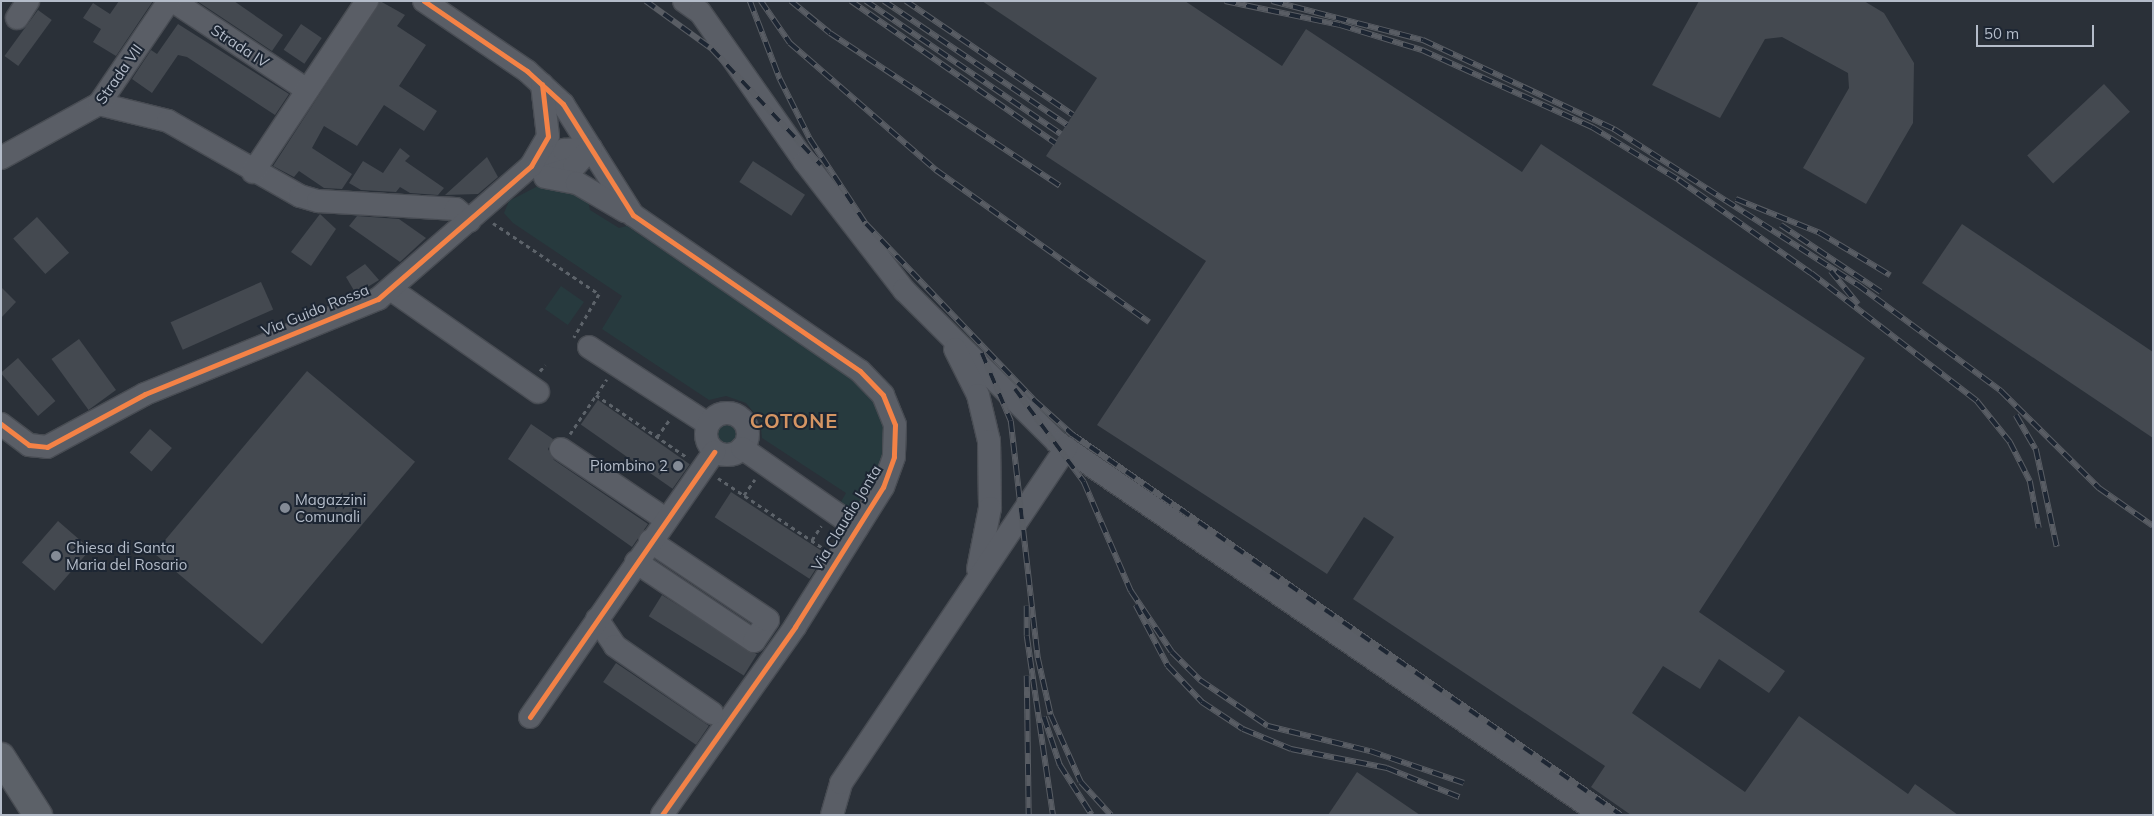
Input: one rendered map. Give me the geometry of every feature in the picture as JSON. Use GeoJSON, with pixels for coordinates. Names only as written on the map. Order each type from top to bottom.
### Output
{"type":"FeatureCollection","features":[{"type":"Feature","properties":{"kind":"main road"},"geometry":{"type":"LineString","coordinates":[[1,757],[38,815]]}},
{"type":"Feature","properties":{"kind":"main road"},"geometry":{"type":"LineString","coordinates":[[1,793],[16,815]]}},
{"type":"Feature","properties":{"kind":"street","name":"Strada VII"},"geometry":{"type":"LineString","coordinates":[[1,158],[99,104],[169,1]]}},
{"type":"Feature","properties":{"kind":"street","name":"Strada IV"},"geometry":{"type":"LineString","coordinates":[[173,1],[308,90]]}},
{"type":"Feature","properties":{"kind":"street"},"geometry":{"type":"LineString","coordinates":[[253,172],[367,1]]}},
{"type":"Feature","properties":{"kind":"street","name":"Via Claudio Jonta"},"geometry":{"type":"LineString","coordinates":[[424,1],[542,84],[563,104],[633,215],[860,371],[882,395],[894,425],[894,458],[857,528],[795,627],[662,815]]}},
{"type":"Feature","properties":{"kind":"street"},"geometry":{"type":"LineString","coordinates":[[684,1],[700,12],[805,162],[904,290],[1066,448],[1602,815]]}},
{"type":"Feature","properties":{"kind":"street"},"geometry":{"type":"LineString","coordinates":[[538,171],[548,136],[542,84]]}},
{"type":"Feature","properties":{"kind":"street"},"geometry":{"type":"LineString","coordinates":[[99,104],[168,121],[253,172],[318,201],[456,209],[478,220]]}},
{"type":"Feature","properties":{"kind":"street","name":"Via Guido Rossa"},"geometry":{"type":"LineString","coordinates":[[1,424],[29,445],[47,447],[145,394],[362,307],[392,290],[478,220],[510,188],[538,171],[564,150],[591,148]]}},
{"type":"Feature","properties":{"kind":"street","name":"Via Guido Rossa"},"geometry":{"type":"LineString","coordinates":[[538,171],[578,183],[633,215]]}},
{"type":"Feature","properties":{"kind":"street"},"geometry":{"type":"LineString","coordinates":[[392,290],[538,392]]}},
{"type":"Feature","properties":{"kind":"street"},"geometry":{"type":"LineString","coordinates":[[946,332],[978,395],[989,441],[990,508],[982,561],[971,588]]}},
{"type":"Feature","properties":{"kind":"street"},"geometry":{"type":"LineString","coordinates":[[589,347],[708,424]]}},
{"type":"Feature","properties":{"kind":"street"},"geometry":{"type":"LineString","coordinates":[[719,414],[736,414],[748,434],[742,448],[729,455],[714,452],[706,439],[708,424],[719,414]]}},
{"type":"Feature","properties":{"kind":"street","name":"Via Claudio Jonta"},"geometry":{"type":"LineString","coordinates":[[742,448],[857,528]]}},
{"type":"Feature","properties":{"kind":"street"},"geometry":{"type":"LineString","coordinates":[[832,815],[841,783],[1066,448]]}},
{"type":"Feature","properties":{"kind":"street"},"geometry":{"type":"LineString","coordinates":[[560,449],[665,519]]}},
{"type":"Feature","properties":{"kind":"street"},"geometry":{"type":"LineString","coordinates":[[530,717],[665,519],[714,452]]}},
{"type":"Feature","properties":{"kind":"street"},"geometry":{"type":"LineString","coordinates":[[636,562],[754,641],[768,620],[650,541]]}},
{"type":"Feature","properties":{"kind":"street"},"geometry":{"type":"LineString","coordinates":[[597,619],[615,646],[712,713]]}},
{"type":"Feature","properties":{"kind":"path"},"geometry":{"type":"LineString","coordinates":[[478,220],[599,294],[571,336],[589,347]]}},
{"type":"Feature","properties":{"kind":"path"},"geometry":{"type":"LineString","coordinates":[[560,449],[616,365]]}},
{"type":"Feature","properties":{"kind":"green space"},"geometry":{"type":"Polygon","coordinates":[[[538,186],[563,188],[588,201],[590,210],[619,228],[627,226],[867,389],[887,425],[882,466],[858,508],[838,507],[846,493],[762,438],[760,420],[746,403],[726,396],[709,400],[602,329],[622,296],[513,223],[504,213],[509,201],[538,186]]]}},
{"type":"Feature","properties":{"kind":"green space"},"geometry":{"type":"Polygon","coordinates":[[[561,286],[584,302],[568,325],[545,309],[561,286]]]}},
{"type":"Feature","properties":{"kind":"green space"},"geometry":{"type":"Polygon","coordinates":[[[727,422],[735,426],[739,434],[735,442],[727,446],[719,442],[715,434],[719,426],[727,422]]]}},
{"type":"Feature","properties":{"kind":"building"},"geometry":{"type":"Polygon","coordinates":[[[119,1],[153,1],[116,56],[93,42],[101,29],[83,18],[93,3],[110,14],[119,1]]]}},
{"type":"Feature","properties":{"kind":"building"},"geometry":{"type":"Polygon","coordinates":[[[197,1],[234,1],[283,35],[272,51],[197,1]]]}},
{"type":"Feature","properties":{"kind":"building"},"geometry":{"type":"Polygon","coordinates":[[[380,1],[405,15],[397,26],[426,45],[399,86],[437,111],[424,131],[384,105],[357,146],[324,126],[312,148],[352,174],[342,189],[324,188],[299,171],[294,177],[273,166],[380,1]]]}},
{"type":"Feature","properties":{"kind":"building"},"geometry":{"type":"Polygon","coordinates":[[[982,1],[1185,1],[1282,66],[1306,29],[1522,172],[1541,144],[1865,358],[1699,612],[1785,671],[1769,693],[1719,659],[1700,689],[1663,666],[1632,713],[1745,792],[1799,716],[1908,794],[1915,784],[1958,815],[1631,815],[1591,787],[1605,766],[1353,599],[1394,537],[1364,517],[1327,574],[1097,425],[1206,261],[1046,156],[1097,78],[982,1]]]}},
{"type":"Feature","properties":{"kind":"building"},"geometry":{"type":"Polygon","coordinates":[[[1699,1],[1864,1],[1884,13],[1914,63],[1913,123],[1866,204],[1803,168],[1849,88],[1848,73],[1782,37],[1765,39],[1720,118],[1652,85],[1699,1]]]}},
{"type":"Feature","properties":{"kind":"building"},"geometry":{"type":"Polygon","coordinates":[[[38,10],[52,20],[18,66],[4,56],[38,10]]]}},
{"type":"Feature","properties":{"kind":"building"},"geometry":{"type":"Polygon","coordinates":[[[178,24],[289,94],[275,115],[187,57],[178,55],[152,93],[132,79],[151,50],[157,54],[178,24]]]}},
{"type":"Feature","properties":{"kind":"building"},"geometry":{"type":"Polygon","coordinates":[[[301,24],[322,38],[304,64],[284,50],[301,24]]]}},
{"type":"Feature","properties":{"kind":"building"},"geometry":{"type":"Polygon","coordinates":[[[2104,84],[2130,112],[2053,183],[2027,156],[2104,84]]]}},
{"type":"Feature","properties":{"kind":"building"},"geometry":{"type":"Polygon","coordinates":[[[400,148],[410,156],[405,161],[444,188],[438,195],[410,193],[400,187],[396,192],[361,190],[349,183],[363,161],[383,173],[400,148]]]}},
{"type":"Feature","properties":{"kind":"building"},"geometry":{"type":"Polygon","coordinates":[[[487,157],[498,177],[478,194],[445,195],[487,157]]]}},
{"type":"Feature","properties":{"kind":"building"},"geometry":{"type":"Polygon","coordinates":[[[753,161],[805,195],[791,216],[739,182],[753,161]]]}},
{"type":"Feature","properties":{"kind":"building"},"geometry":{"type":"Polygon","coordinates":[[[320,214],[336,229],[311,266],[291,252],[320,214]]]}},
{"type":"Feature","properties":{"kind":"building"},"geometry":{"type":"Polygon","coordinates":[[[357,216],[399,219],[426,238],[400,262],[349,226],[357,216]]]}},
{"type":"Feature","properties":{"kind":"building"},"geometry":{"type":"Polygon","coordinates":[[[37,217],[69,253],[45,274],[13,238],[37,217]]]}},
{"type":"Feature","properties":{"kind":"building"},"geometry":{"type":"Polygon","coordinates":[[[1962,224],[2153,352],[2153,438],[1922,283],[1962,224]]]}},
{"type":"Feature","properties":{"kind":"building"},"geometry":{"type":"Polygon","coordinates":[[[365,264],[379,280],[356,294],[346,277],[365,264]]]}},
{"type":"Feature","properties":{"kind":"building"},"geometry":{"type":"Polygon","coordinates":[[[261,282],[273,309],[183,350],[171,322],[261,282]]]}},
{"type":"Feature","properties":{"kind":"building"},"geometry":{"type":"Polygon","coordinates":[[[1,287],[16,302],[1,318],[1,287]]]}},
{"type":"Feature","properties":{"kind":"building"},"geometry":{"type":"Polygon","coordinates":[[[79,339],[116,390],[89,410],[51,359],[79,339]]]}},
{"type":"Feature","properties":{"kind":"building"},"geometry":{"type":"Polygon","coordinates":[[[18,358],[55,401],[38,416],[1,374],[18,358]]]}},
{"type":"Feature","properties":{"kind":"building","name":"Magazzini Comunali"},"geometry":{"type":"Polygon","coordinates":[[[307,371],[415,462],[262,644],[154,553],[307,371]]]}},
{"type":"Feature","properties":{"kind":"building"},"geometry":{"type":"Polygon","coordinates":[[[598,400],[690,464],[673,489],[581,425],[598,400]]]}},
{"type":"Feature","properties":{"kind":"building"},"geometry":{"type":"Polygon","coordinates":[[[531,424],[553,439],[548,449],[554,460],[648,524],[632,547],[508,459],[531,424]]]}},
{"type":"Feature","properties":{"kind":"building"},"geometry":{"type":"Polygon","coordinates":[[[150,429],[172,448],[152,471],[130,452],[150,429]]]}},
{"type":"Feature","properties":{"kind":"building"},"geometry":{"type":"Polygon","coordinates":[[[731,492],[826,554],[809,579],[715,517],[731,492]]]}},
{"type":"Feature","properties":{"kind":"building","name":"Chiesa di Santa Maria del Rosario"},"geometry":{"type":"Polygon","coordinates":[[[58,521],[90,549],[54,591],[22,563],[58,521]]]}},
{"type":"Feature","properties":{"kind":"building"},"geometry":{"type":"Polygon","coordinates":[[[662,595],[757,654],[744,676],[649,616],[662,595]]]}},
{"type":"Feature","properties":{"kind":"building"},"geometry":{"type":"Polygon","coordinates":[[[616,663],[709,726],[696,745],[603,682],[616,663]]]}},
{"type":"Feature","properties":{"kind":"building"},"geometry":{"type":"Polygon","coordinates":[[[1357,772],[1420,815],[1328,815],[1357,772]]]}},
{"type":"Feature","properties":{"kind":"railway"},"geometry":{"type":"LineString","coordinates":[[646,1],[712,49],[821,165]]}},
{"type":"Feature","properties":{"kind":"railway"},"geometry":{"type":"LineString","coordinates":[[750,1],[780,79],[810,139],[866,224],[1034,400],[1072,434],[1621,815]]}},
{"type":"Feature","properties":{"kind":"railway"},"geometry":{"type":"LineString","coordinates":[[761,1],[790,43],[936,170],[1149,322]]}},
{"type":"Feature","properties":{"kind":"railway"},"geometry":{"type":"LineString","coordinates":[[791,1],[830,33],[1060,186]]}},
{"type":"Feature","properties":{"kind":"railway"},"geometry":{"type":"LineString","coordinates":[[851,1],[1055,143]]}},
{"type":"Feature","properties":{"kind":"railway"},"geometry":{"type":"LineString","coordinates":[[866,1],[1061,134]]}},
{"type":"Feature","properties":{"kind":"railway"},"geometry":{"type":"LineString","coordinates":[[884,1],[1067,125]]}},
{"type":"Feature","properties":{"kind":"railway"},"geometry":{"type":"LineString","coordinates":[[906,1],[1073,115]]}},
{"type":"Feature","properties":{"kind":"railway"},"geometry":{"type":"LineString","coordinates":[[1225,1],[1340,25],[1422,50],[1592,127],[1679,180],[1811,273],[1977,401],[2010,442],[2030,481],[2039,528]]}},
{"type":"Feature","properties":{"kind":"railway"},"geometry":{"type":"LineString","coordinates":[[1272,1],[1423,40],[1614,129],[1858,285],[2001,391],[2099,488],[2153,526]]}},
{"type":"Feature","properties":{"kind":"railway"},"geometry":{"type":"LineString","coordinates":[[1736,199],[1820,233],[1890,275]]}},
{"type":"Feature","properties":{"kind":"railway"},"geometry":{"type":"LineString","coordinates":[[1781,225],[1881,292]]}},
{"type":"Feature","properties":{"kind":"railway"},"geometry":{"type":"LineString","coordinates":[[1831,271],[1858,304]]}},
{"type":"Feature","properties":{"kind":"railway"},"geometry":{"type":"LineString","coordinates":[[982,353],[1011,421],[1038,658],[1051,715],[1081,782],[1111,815]]}},
{"type":"Feature","properties":{"kind":"railway"},"geometry":{"type":"LineString","coordinates":[[1015,389],[1084,482],[1131,591],[1172,652],[1200,680],[1268,726],[1370,751],[1464,783]]}},
{"type":"Feature","properties":{"kind":"railway"},"geometry":{"type":"LineString","coordinates":[[2016,415],[2036,449],[2057,547]]}},
{"type":"Feature","properties":{"kind":"railway"},"geometry":{"type":"LineString","coordinates":[[1136,605],[1168,666],[1202,702],[1243,729],[1291,749],[1387,768],[1459,797]]}},
{"type":"Feature","properties":{"kind":"railway"},"geometry":{"type":"LineString","coordinates":[[1027,606],[1027,636],[1053,815]]}},
{"type":"Feature","properties":{"kind":"railway"},"geometry":{"type":"LineString","coordinates":[[1027,676],[1029,815]]}},
{"type":"Feature","properties":{"kind":"railway"},"geometry":{"type":"LineString","coordinates":[[1044,717],[1060,765],[1092,815]]}},
{"type":"Feature","properties":{"kind":"cycle path"},"geometry":{"type":"LineString","coordinates":[[424,1],[527,71],[563,104],[633,215],[860,371],[883,395],[895,425],[894,457],[883,487],[795,627],[662,815]]}},
{"type":"Feature","properties":{"kind":"cycle path"},"geometry":{"type":"LineString","coordinates":[[1,424],[29,445],[47,447],[145,394],[378,299],[531,166],[548,136],[542,84]]}},
{"type":"Feature","properties":{"kind":"cycle path"},"geometry":{"type":"LineString","coordinates":[[530,717],[714,452]]}},
{"type":"Feature","properties":{"kind":"place","name":"Piombino 2"},"geometry":{"type":"Point","coordinates":[678,466]}},
{"type":"Feature","properties":{"kind":"place","name":"Magazzini Comunali"},"geometry":{"type":"Point","coordinates":[285,508]}},
{"type":"Feature","properties":{"kind":"place","name":"Chiesa di Santa Maria del Rosario"},"geometry":{"type":"Point","coordinates":[56,556]}},
{"type":"Feature","properties":{"kind":"district","name":"COTONE"},"geometry":{"type":"Point","coordinates":[794,420]}}]}
